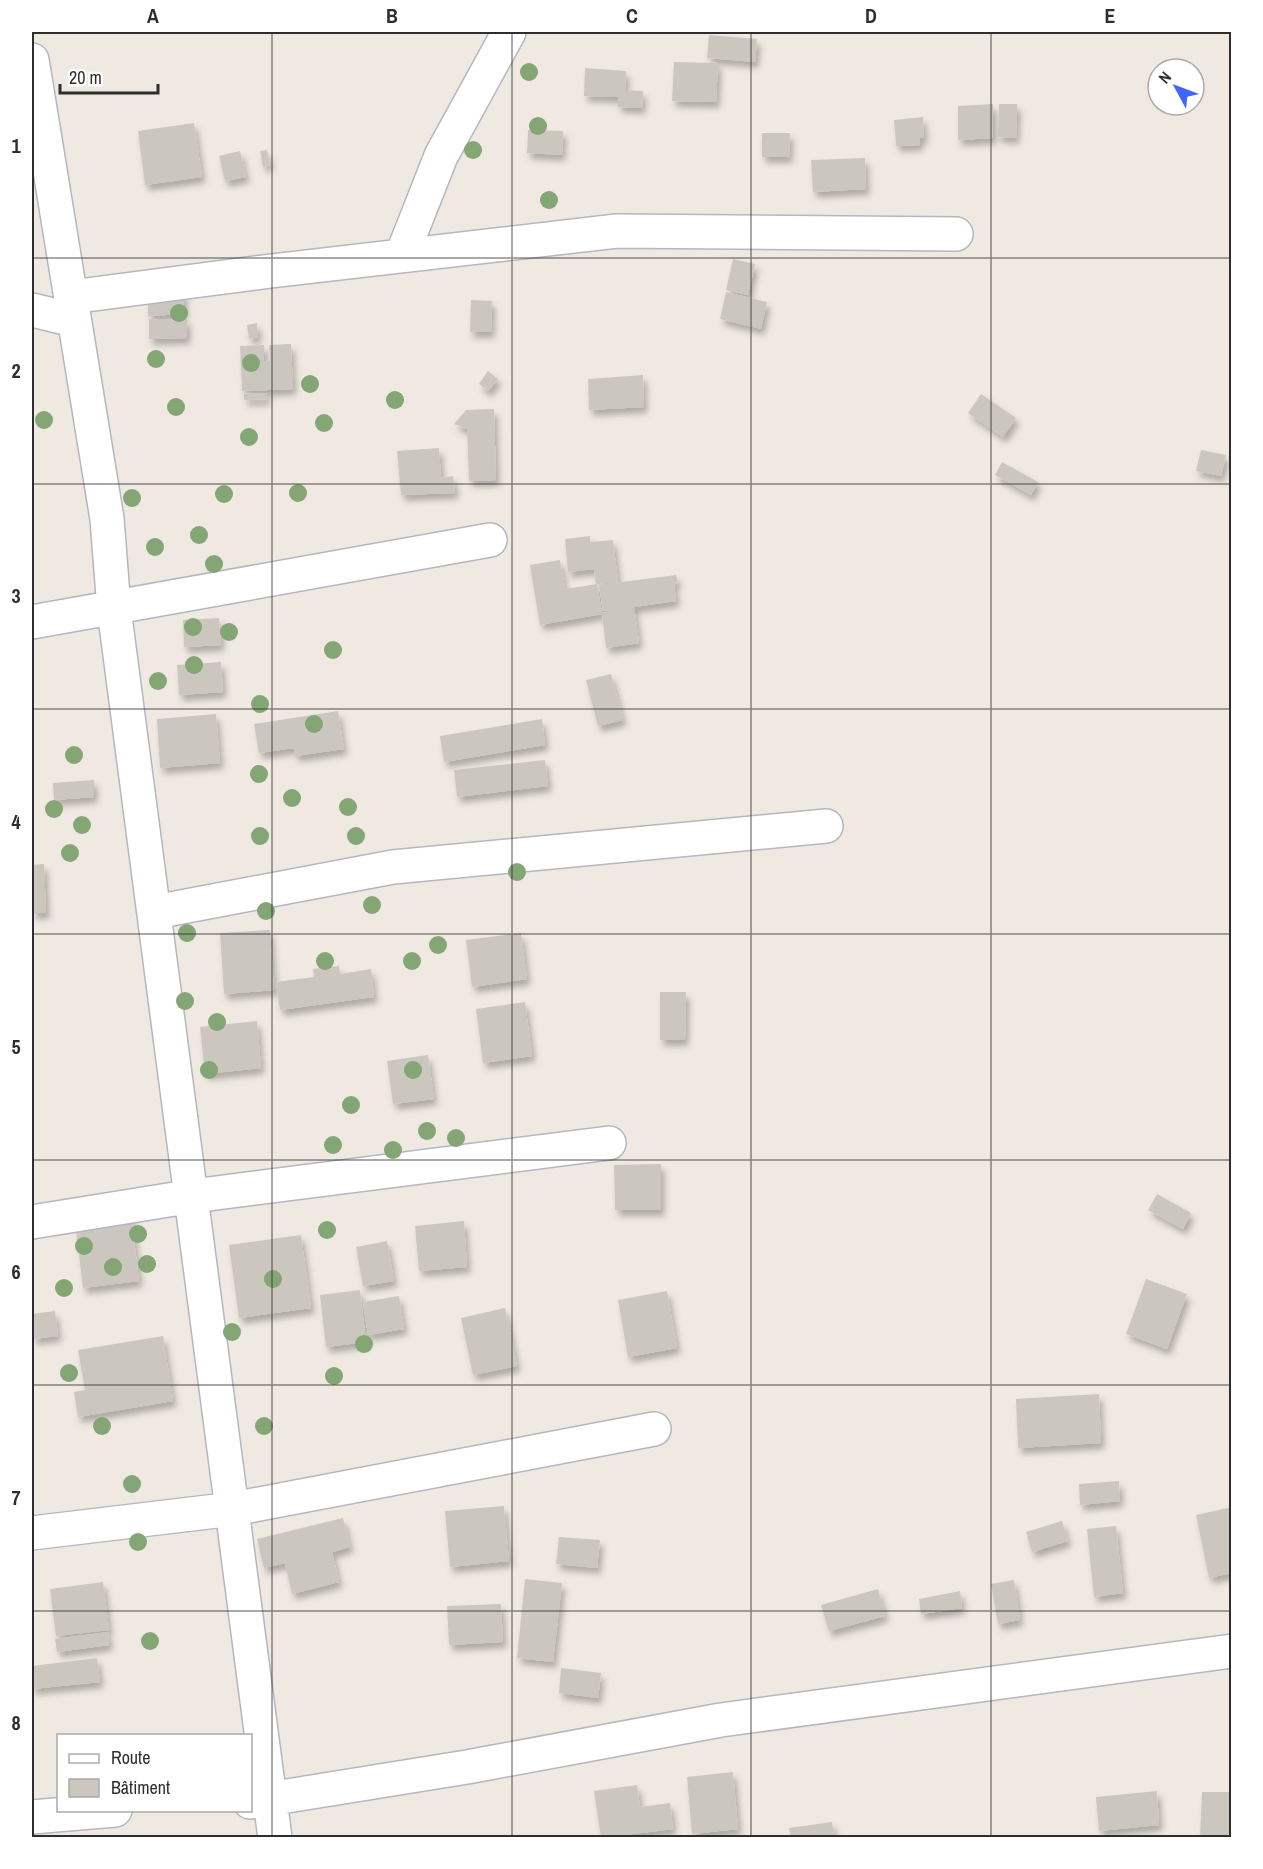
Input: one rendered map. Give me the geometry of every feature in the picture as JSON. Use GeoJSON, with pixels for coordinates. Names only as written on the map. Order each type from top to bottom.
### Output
{"type":"FeatureCollection","features":[{"type":"Feature","properties":{"kind":"street"},"geometry":{"type":"LineString","coordinates":[[402,255],[441,156],[509,32]]}},
{"type":"Feature","properties":{"kind":"street"},"geometry":{"type":"LineString","coordinates":[[32,60],[107,519],[114,609],[233,1509],[261,1802],[275,1838]]}},
{"type":"Feature","properties":{"kind":"street"},"geometry":{"type":"LineString","coordinates":[[32,309],[72,308],[402,255],[617,231],[956,234]]}},
{"type":"Feature","properties":{"kind":"street"},"geometry":{"type":"LineString","coordinates":[[32,622],[490,540]]}},
{"type":"Feature","properties":{"kind":"street"},"geometry":{"type":"LineString","coordinates":[[155,912],[393,867],[826,826]]}},
{"type":"Feature","properties":{"kind":"street"},"geometry":{"type":"LineString","coordinates":[[32,1222],[193,1196],[609,1143]]}},
{"type":"Feature","properties":{"kind":"street"},"geometry":{"type":"LineString","coordinates":[[32,1533],[233,1509],[654,1429]]}},
{"type":"Feature","properties":{"kind":"street"},"geometry":{"type":"LineString","coordinates":[[261,1802],[721,1720],[1232,1651]]}},
{"type":"Feature","properties":{"kind":"street"},"geometry":{"type":"LineString","coordinates":[[32,1817],[91,1812]]}},
{"type":"Feature","properties":{"kind":"building"},"geometry":{"type":"Polygon","coordinates":[[[709,35],[757,39],[755,62],[707,58],[709,35]]]}},
{"type":"Feature","properties":{"kind":"building"},"geometry":{"type":"Polygon","coordinates":[[[674,62],[718,63],[716,102],[672,101],[674,62]]]}},
{"type":"Feature","properties":{"kind":"building"},"geometry":{"type":"Polygon","coordinates":[[[585,68],[626,71],[625,90],[643,91],[642,108],[618,107],[618,97],[584,96],[585,68]]]}},
{"type":"Feature","properties":{"kind":"building"},"geometry":{"type":"Polygon","coordinates":[[[993,104],[993,138],[958,140],[958,106],[993,104]]]}},
{"type":"Feature","properties":{"kind":"building"},"geometry":{"type":"Polygon","coordinates":[[[999,104],[1017,104],[1016,138],[998,137],[999,104]]]}},
{"type":"Feature","properties":{"kind":"building"},"geometry":{"type":"Polygon","coordinates":[[[923,117],[924,138],[919,138],[920,145],[896,146],[894,120],[923,117]]]}},
{"type":"Feature","properties":{"kind":"building"},"geometry":{"type":"Polygon","coordinates":[[[194,123],[202,177],[145,185],[138,131],[194,123]]]}},
{"type":"Feature","properties":{"kind":"building"},"geometry":{"type":"Polygon","coordinates":[[[528,130],[563,131],[562,155],[527,153],[528,130]]]}},
{"type":"Feature","properties":{"kind":"building"},"geometry":{"type":"Polygon","coordinates":[[[762,133],[790,133],[789,157],[762,157],[762,133]]]}},
{"type":"Feature","properties":{"kind":"building"},"geometry":{"type":"Polygon","coordinates":[[[267,150],[270,165],[263,167],[260,151],[267,150]]]}},
{"type":"Feature","properties":{"kind":"building"},"geometry":{"type":"Polygon","coordinates":[[[240,151],[246,177],[225,181],[219,156],[240,151]]]}},
{"type":"Feature","properties":{"kind":"building"},"geometry":{"type":"Polygon","coordinates":[[[865,158],[866,189],[813,192],[811,160],[865,158]]]}},
{"type":"Feature","properties":{"kind":"building"},"geometry":{"type":"Polygon","coordinates":[[[733,259],[755,264],[748,295],[726,290],[733,259]]]}},
{"type":"Feature","properties":{"kind":"building"},"geometry":{"type":"Polygon","coordinates":[[[184,292],[184,314],[148,316],[148,294],[184,292]]]}},
{"type":"Feature","properties":{"kind":"building"},"geometry":{"type":"Polygon","coordinates":[[[726,292],[767,302],[761,329],[720,319],[726,292]]]}},
{"type":"Feature","properties":{"kind":"building"},"geometry":{"type":"Polygon","coordinates":[[[471,300],[492,301],[491,332],[470,332],[471,300]]]}},
{"type":"Feature","properties":{"kind":"building"},"geometry":{"type":"Polygon","coordinates":[[[149,319],[187,319],[187,338],[149,339],[149,319]]]}},
{"type":"Feature","properties":{"kind":"building"},"geometry":{"type":"Polygon","coordinates":[[[257,323],[258,337],[249,339],[247,325],[257,323]]]}},
{"type":"Feature","properties":{"kind":"building"},"geometry":{"type":"Polygon","coordinates":[[[291,344],[293,389],[242,391],[240,346],[264,345],[264,361],[270,361],[269,345],[291,344]]]}},
{"type":"Feature","properties":{"kind":"building"},"geometry":{"type":"Polygon","coordinates":[[[488,371],[498,379],[488,391],[479,384],[488,371]]]}},
{"type":"Feature","properties":{"kind":"building"},"geometry":{"type":"Polygon","coordinates":[[[643,375],[644,407],[589,410],[588,379],[643,375]]]}},
{"type":"Feature","properties":{"kind":"building"},"geometry":{"type":"Polygon","coordinates":[[[267,393],[267,399],[244,400],[244,394],[267,393]]]}},
{"type":"Feature","properties":{"kind":"building"},"geometry":{"type":"Polygon","coordinates":[[[981,394],[1016,418],[1003,437],[968,413],[981,394]]]}},
{"type":"Feature","properties":{"kind":"building"},"geometry":{"type":"Polygon","coordinates":[[[494,409],[496,480],[469,481],[467,429],[454,424],[466,410],[494,409]]]}},
{"type":"Feature","properties":{"kind":"building"},"geometry":{"type":"Polygon","coordinates":[[[439,448],[441,478],[453,476],[455,493],[401,495],[397,451],[439,448]]]}},
{"type":"Feature","properties":{"kind":"building"},"geometry":{"type":"Polygon","coordinates":[[[1201,450],[1226,455],[1221,476],[1196,471],[1201,450]]]}},
{"type":"Feature","properties":{"kind":"building"},"geometry":{"type":"Polygon","coordinates":[[[1002,462],[1038,482],[1031,495],[995,475],[1002,462]]]}},
{"type":"Feature","properties":{"kind":"building"},"geometry":{"type":"Polygon","coordinates":[[[590,536],[590,542],[613,540],[618,582],[596,584],[594,569],[568,572],[565,539],[590,536]]]}},
{"type":"Feature","properties":{"kind":"building"},"geometry":{"type":"Polygon","coordinates":[[[560,560],[565,589],[597,584],[602,614],[540,625],[530,565],[560,560]]]}},
{"type":"Feature","properties":{"kind":"building"},"geometry":{"type":"Polygon","coordinates":[[[676,575],[678,582],[674,583],[676,601],[634,607],[639,643],[606,648],[602,613],[618,610],[603,611],[599,585],[676,575]]]}},
{"type":"Feature","properties":{"kind":"building"},"geometry":{"type":"Polygon","coordinates":[[[219,618],[221,645],[184,647],[183,620],[219,618]]]}},
{"type":"Feature","properties":{"kind":"building"},"geometry":{"type":"Polygon","coordinates":[[[221,662],[223,692],[179,695],[177,665],[221,662]]]}},
{"type":"Feature","properties":{"kind":"building"},"geometry":{"type":"Polygon","coordinates":[[[611,674],[623,720],[598,726],[586,680],[611,674]]]}},
{"type":"Feature","properties":{"kind":"building"},"geometry":{"type":"Polygon","coordinates":[[[338,711],[344,749],[295,756],[294,748],[259,753],[254,724],[338,711]]]}},
{"type":"Feature","properties":{"kind":"building"},"geometry":{"type":"Polygon","coordinates":[[[216,714],[220,763],[160,768],[157,719],[216,714]]]}},
{"type":"Feature","properties":{"kind":"building"},"geometry":{"type":"Polygon","coordinates":[[[542,719],[545,745],[444,762],[440,736],[542,719]]]}},
{"type":"Feature","properties":{"kind":"building"},"geometry":{"type":"Polygon","coordinates":[[[545,760],[548,786],[457,797],[454,770],[545,760]]]}},
{"type":"Feature","properties":{"kind":"building"},"geometry":{"type":"Polygon","coordinates":[[[94,780],[94,797],[54,800],[53,783],[94,780]]]}},
{"type":"Feature","properties":{"kind":"building"},"geometry":{"type":"Polygon","coordinates":[[[44,864],[46,913],[32,913],[32,865],[44,864]]]}},
{"type":"Feature","properties":{"kind":"building"},"geometry":{"type":"Polygon","coordinates":[[[270,930],[274,990],[224,994],[220,933],[270,930]]]}},
{"type":"Feature","properties":{"kind":"building"},"geometry":{"type":"Polygon","coordinates":[[[521,933],[527,979],[472,987],[466,940],[521,933]]]}},
{"type":"Feature","properties":{"kind":"building"},"geometry":{"type":"Polygon","coordinates":[[[339,966],[340,974],[371,969],[374,997],[280,1010],[276,982],[314,977],[313,969],[339,966]]]}},
{"type":"Feature","properties":{"kind":"building"},"geometry":{"type":"Polygon","coordinates":[[[660,992],[686,992],[685,1040],[660,1040],[660,992]]]}},
{"type":"Feature","properties":{"kind":"building"},"geometry":{"type":"Polygon","coordinates":[[[525,1002],[532,1056],[483,1063],[476,1009],[525,1002]]]}},
{"type":"Feature","properties":{"kind":"building"},"geometry":{"type":"Polygon","coordinates":[[[257,1021],[261,1068],[205,1074],[200,1027],[257,1021]]]}},
{"type":"Feature","properties":{"kind":"building"},"geometry":{"type":"Polygon","coordinates":[[[428,1055],[434,1099],[393,1104],[387,1061],[428,1055]]]}},
{"type":"Feature","properties":{"kind":"building"},"geometry":{"type":"Polygon","coordinates":[[[661,1164],[661,1210],[615,1210],[614,1165],[661,1164]]]}},
{"type":"Feature","properties":{"kind":"building"},"geometry":{"type":"Polygon","coordinates":[[[1157,1194],[1191,1213],[1183,1229],[1148,1210],[1157,1194]]]}},
{"type":"Feature","properties":{"kind":"building"},"geometry":{"type":"Polygon","coordinates":[[[131,1214],[139,1281],[83,1288],[75,1221],[131,1214]]]}},
{"type":"Feature","properties":{"kind":"building"},"geometry":{"type":"Polygon","coordinates":[[[464,1221],[467,1267],[419,1271],[415,1226],[464,1221]]]}},
{"type":"Feature","properties":{"kind":"building"},"geometry":{"type":"Polygon","coordinates":[[[301,1235],[311,1308],[239,1318],[229,1245],[301,1235]]]}},
{"type":"Feature","properties":{"kind":"building"},"geometry":{"type":"Polygon","coordinates":[[[387,1241],[394,1281],[363,1286],[356,1247],[387,1241]]]}},
{"type":"Feature","properties":{"kind":"building"},"geometry":{"type":"Polygon","coordinates":[[[1146,1279],[1187,1294],[1167,1349],[1126,1334],[1146,1279]]]}},
{"type":"Feature","properties":{"kind":"building"},"geometry":{"type":"Polygon","coordinates":[[[360,1290],[366,1342],[326,1347],[320,1295],[360,1290]]]}},
{"type":"Feature","properties":{"kind":"building"},"geometry":{"type":"Polygon","coordinates":[[[667,1291],[677,1348],[628,1357],[618,1300],[667,1291]]]}},
{"type":"Feature","properties":{"kind":"building"},"geometry":{"type":"Polygon","coordinates":[[[399,1296],[404,1329],[368,1335],[363,1302],[399,1296]]]}},
{"type":"Feature","properties":{"kind":"building"},"geometry":{"type":"Polygon","coordinates":[[[505,1308],[517,1366],[473,1375],[461,1318],[505,1308]]]}},
{"type":"Feature","properties":{"kind":"building"},"geometry":{"type":"Polygon","coordinates":[[[55,1311],[58,1336],[33,1339],[32,1314],[55,1311]]]}},
{"type":"Feature","properties":{"kind":"building"},"geometry":{"type":"Polygon","coordinates":[[[163,1336],[173,1401],[78,1417],[74,1392],[85,1390],[78,1350],[163,1336]]]}},
{"type":"Feature","properties":{"kind":"building"},"geometry":{"type":"Polygon","coordinates":[[[1099,1394],[1101,1443],[1018,1448],[1016,1399],[1099,1394]]]}},
{"type":"Feature","properties":{"kind":"building"},"geometry":{"type":"Polygon","coordinates":[[[1119,1481],[1120,1501],[1080,1505],[1079,1484],[1119,1481]]]}},
{"type":"Feature","properties":{"kind":"building"},"geometry":{"type":"Polygon","coordinates":[[[504,1506],[509,1561],[450,1567],[445,1511],[504,1506]]]}},
{"type":"Feature","properties":{"kind":"building"},"geometry":{"type":"Polygon","coordinates":[[[1232,1507],[1232,1573],[1209,1578],[1196,1515],[1232,1507]]]}},
{"type":"Feature","properties":{"kind":"building"},"geometry":{"type":"Polygon","coordinates":[[[343,1518],[350,1547],[332,1552],[339,1582],[292,1594],[285,1563],[264,1568],[257,1539],[343,1518]]]}},
{"type":"Feature","properties":{"kind":"building"},"geometry":{"type":"Polygon","coordinates":[[[1062,1521],[1068,1541],[1032,1552],[1026,1532],[1062,1521]]]}},
{"type":"Feature","properties":{"kind":"building"},"geometry":{"type":"Polygon","coordinates":[[[1116,1526],[1123,1593],[1094,1597],[1087,1529],[1116,1526]]]}},
{"type":"Feature","properties":{"kind":"building"},"geometry":{"type":"Polygon","coordinates":[[[559,1537],[600,1540],[597,1568],[556,1564],[559,1537]]]}},
{"type":"Feature","properties":{"kind":"building"},"geometry":{"type":"Polygon","coordinates":[[[525,1579],[562,1583],[553,1662],[517,1658],[525,1579]]]}},
{"type":"Feature","properties":{"kind":"building"},"geometry":{"type":"Polygon","coordinates":[[[1014,1580],[1020,1620],[998,1624],[991,1584],[1014,1580]]]}},
{"type":"Feature","properties":{"kind":"building"},"geometry":{"type":"Polygon","coordinates":[[[103,1582],[109,1630],[56,1636],[50,1589],[103,1582]]]}},
{"type":"Feature","properties":{"kind":"building"},"geometry":{"type":"Polygon","coordinates":[[[878,1589],[885,1616],[829,1631],[821,1605],[878,1589]]]}},
{"type":"Feature","properties":{"kind":"building"},"geometry":{"type":"Polygon","coordinates":[[[960,1591],[962,1608],[921,1614],[919,1599],[960,1591]]]}},
{"type":"Feature","properties":{"kind":"building"},"geometry":{"type":"Polygon","coordinates":[[[501,1604],[503,1642],[449,1645],[447,1606],[501,1604]]]}},
{"type":"Feature","properties":{"kind":"building"},"geometry":{"type":"Polygon","coordinates":[[[108,1632],[109,1645],[57,1652],[55,1639],[108,1632]]]}},
{"type":"Feature","properties":{"kind":"building"},"geometry":{"type":"Polygon","coordinates":[[[97,1658],[100,1682],[32,1689],[32,1666],[97,1658]]]}},
{"type":"Feature","properties":{"kind":"building"},"geometry":{"type":"Polygon","coordinates":[[[561,1668],[601,1673],[598,1698],[559,1693],[561,1668]]]}},
{"type":"Feature","properties":{"kind":"building"},"geometry":{"type":"Polygon","coordinates":[[[733,1772],[738,1829],[692,1834],[687,1777],[733,1772]]]}},
{"type":"Feature","properties":{"kind":"building"},"geometry":{"type":"Polygon","coordinates":[[[637,1785],[640,1807],[670,1803],[673,1829],[601,1838],[594,1791],[637,1785]]]}},
{"type":"Feature","properties":{"kind":"building"},"geometry":{"type":"Polygon","coordinates":[[[1157,1791],[1159,1825],[1099,1831],[1096,1797],[1157,1791]]]}},
{"type":"Feature","properties":{"kind":"building"},"geometry":{"type":"Polygon","coordinates":[[[1202,1792],[1232,1792],[1232,1838],[1200,1838],[1202,1792]]]}},
{"type":"Feature","properties":{"kind":"building"},"geometry":{"type":"Polygon","coordinates":[[[832,1822],[834,1838],[791,1838],[789,1828],[832,1822]]]}}]}
